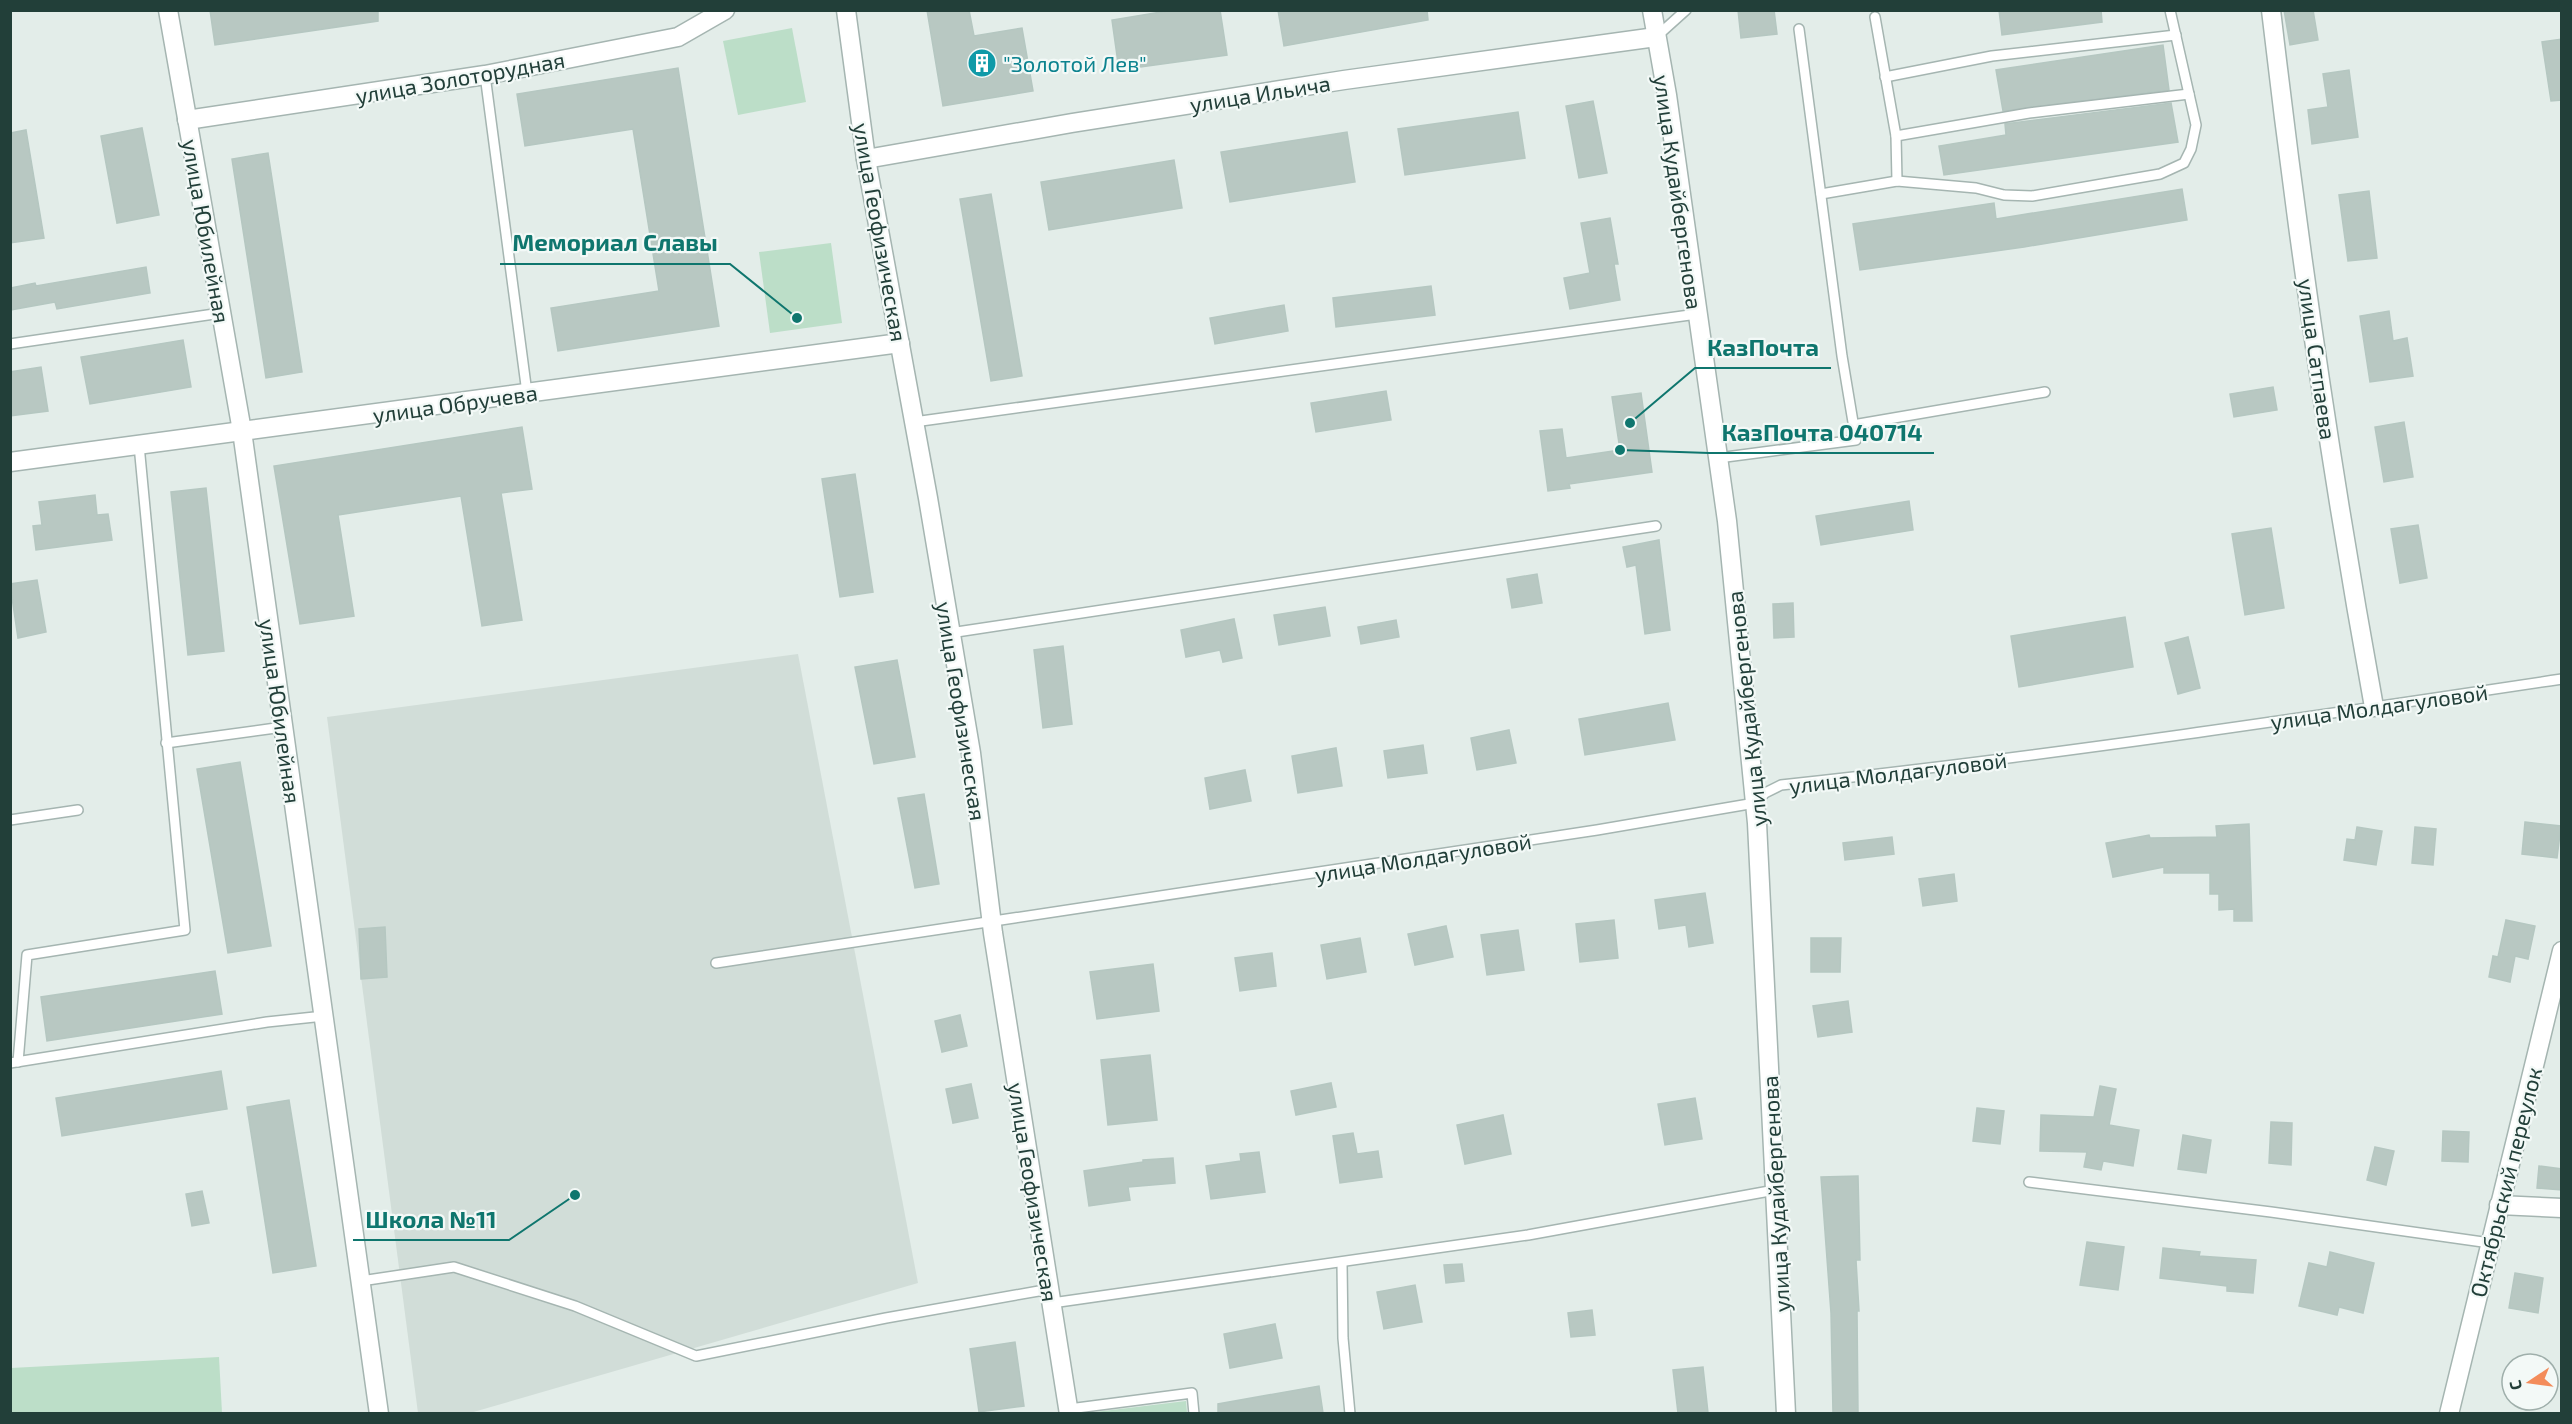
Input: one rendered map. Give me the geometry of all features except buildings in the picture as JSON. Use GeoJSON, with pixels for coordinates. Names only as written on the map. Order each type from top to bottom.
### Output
{"type":"FeatureCollection","features":[{"type":"Feature","properties":{"kind":"street","name":"улица Юбилейная"},"geometry":{"type":"LineString","coordinates":[[168,10],[242,431],[379,1413]]}},
{"type":"Feature","properties":{"kind":"street","name":"улица Золоторудная"},"geometry":{"type":"LineString","coordinates":[[187,120],[485,75],[678,37],[725,10]]}},
{"type":"Feature","properties":{"kind":"street","name":"улица Геофизическая"},"geometry":{"type":"LineString","coordinates":[[846,10],[866,159],[914,422],[970,753],[992,923],[1069,1411]]}},
{"type":"Feature","properties":{"kind":"street","name":"улица Кудайбергенова"},"geometry":{"type":"LineString","coordinates":[[1652,10],[1667,95],[1718,459],[1755,803],[1786,1413]]}},
{"type":"Feature","properties":{"kind":"street","name":"улица Сатпаева"},"geometry":{"type":"LineString","coordinates":[[2271,10],[2285,134],[2350,575],[2374,707]]}},
{"type":"Feature","properties":{"kind":"street","name":"улица Ильича"},"geometry":{"type":"LineString","coordinates":[[866,159],[1072,123],[1320,84],[1656,37]]}},
{"type":"Feature","properties":{"kind":"street","name":"улица Обручева"},"geometry":{"type":"LineString","coordinates":[[10,462],[900,343]]}},
{"type":"Feature","properties":{"kind":"street","name":"Октябрьский переулок"},"geometry":{"type":"LineString","coordinates":[[2450,1413],[2562,951]]}},
{"type":"Feature","properties":{"kind":"street"},"geometry":{"type":"LineString","coordinates":[[2499,1205],[2562,1208]]}},
{"type":"Feature","properties":{"kind":"lane"},"geometry":{"type":"LineString","coordinates":[[1656,37],[1686,10]]}},
{"type":"Feature","properties":{"kind":"lane"},"geometry":{"type":"LineString","coordinates":[[1821,194],[1897,181],[1976,188],[2004,195],[2032,196],[2160,174],[2184,163],[2191,149],[2196,125],[2170,10]]}},
{"type":"Feature","properties":{"kind":"lane"},"geometry":{"type":"LineString","coordinates":[[1875,17],[1896,136],[1897,181]]}},
{"type":"Feature","properties":{"kind":"lane"},"geometry":{"type":"LineString","coordinates":[[1718,459],[1856,440],[1842,356],[1799,29]]}},
{"type":"Feature","properties":{"kind":"lane"},"geometry":{"type":"LineString","coordinates":[[1886,76],[1992,56],[2175,35]]}},
{"type":"Feature","properties":{"kind":"lane"},"geometry":{"type":"LineString","coordinates":[[485,75],[527,393]]}},
{"type":"Feature","properties":{"kind":"lane"},"geometry":{"type":"LineString","coordinates":[[1896,136],[2029,113],[2189,94]]}},
{"type":"Feature","properties":{"kind":"lane"},"geometry":{"type":"LineString","coordinates":[[10,344],[221,313]]}},
{"type":"Feature","properties":{"kind":"lane"},"geometry":{"type":"LineString","coordinates":[[914,422],[1697,314]]}},
{"type":"Feature","properties":{"kind":"lane"},"geometry":{"type":"LineString","coordinates":[[1853,425],[2045,392]]}},
{"type":"Feature","properties":{"kind":"lane"},"geometry":{"type":"LineString","coordinates":[[139,445],[185,930],[27,955],[14,1063],[267,1022],[324,1017]]}},
{"type":"Feature","properties":{"kind":"lane"},"geometry":{"type":"LineString","coordinates":[[950,633],[1656,526]]}},
{"type":"Feature","properties":{"kind":"lane","name":"улица Молдагуловой"},"geometry":{"type":"LineString","coordinates":[[716,963],[1597,830],[1755,803],[1765,793],[1780,785],[1923,770],[2562,679]]}},
{"type":"Feature","properties":{"kind":"lane"},"geometry":{"type":"LineString","coordinates":[[166,743],[283,727]]}},
{"type":"Feature","properties":{"kind":"lane"},"geometry":{"type":"LineString","coordinates":[[10,820],[78,810]]}},
{"type":"Feature","properties":{"kind":"lane"},"geometry":{"type":"LineString","coordinates":[[2028,1182],[2282,1213],[2490,1243]]}},
{"type":"Feature","properties":{"kind":"lane"},"geometry":{"type":"LineString","coordinates":[[361,1281],[454,1267],[575,1306],[696,1356],[886,1318],[1051,1296],[1342,1263],[1528,1235],[1775,1190]]}},
{"type":"Feature","properties":{"kind":"lane"},"geometry":{"type":"LineString","coordinates":[[1342,1263],[1343,1338],[1350,1413]]}},
{"type":"Feature","properties":{"kind":"lane"},"geometry":{"type":"LineString","coordinates":[[1069,1411],[1192,1393],[1194,1413]]}},
{"type":"Feature","properties":{"kind":"shaded area"},"geometry":{"type":"Polygon","coordinates":[[[798,654],[918,1283],[470,1413],[418,1413],[327,717],[798,654]]]}},
{"type":"Feature","properties":{"kind":"green space"},"geometry":{"type":"Polygon","coordinates":[[[792,28],[806,102],[738,115],[723,41],[792,28]]]}},
{"type":"Feature","properties":{"kind":"green space"},"geometry":{"type":"Polygon","coordinates":[[[831,243],[842,323],[770,333],[759,252],[831,243]]]}},
{"type":"Feature","properties":{"kind":"green space"},"geometry":{"type":"Polygon","coordinates":[[[219,1357],[222,1413],[11,1413],[11,1368],[219,1357]]]}},
{"type":"Feature","properties":{"kind":"green space"},"geometry":{"type":"Polygon","coordinates":[[[1186,1401],[1187,1413],[1087,1413],[1186,1401]]]}},
{"type":"Feature","properties":{"kind":"place","name":"\"Золотой Лев\""},"geometry":{"type":"Point","coordinates":[982,63]}},
{"type":"Feature","properties":{"kind":"place","name":"Мемориал Славы"},"geometry":{"type":"Point","coordinates":[797,318]}},
{"type":"Feature","properties":{"kind":"place","name":"КазПочта"},"geometry":{"type":"Point","coordinates":[1630,423]}},
{"type":"Feature","properties":{"kind":"place","name":"КазПочта 040714"},"geometry":{"type":"Point","coordinates":[1620,450]}},
{"type":"Feature","properties":{"kind":"place","name":"Школа №11"},"geometry":{"type":"Point","coordinates":[575,1195]}}]}
